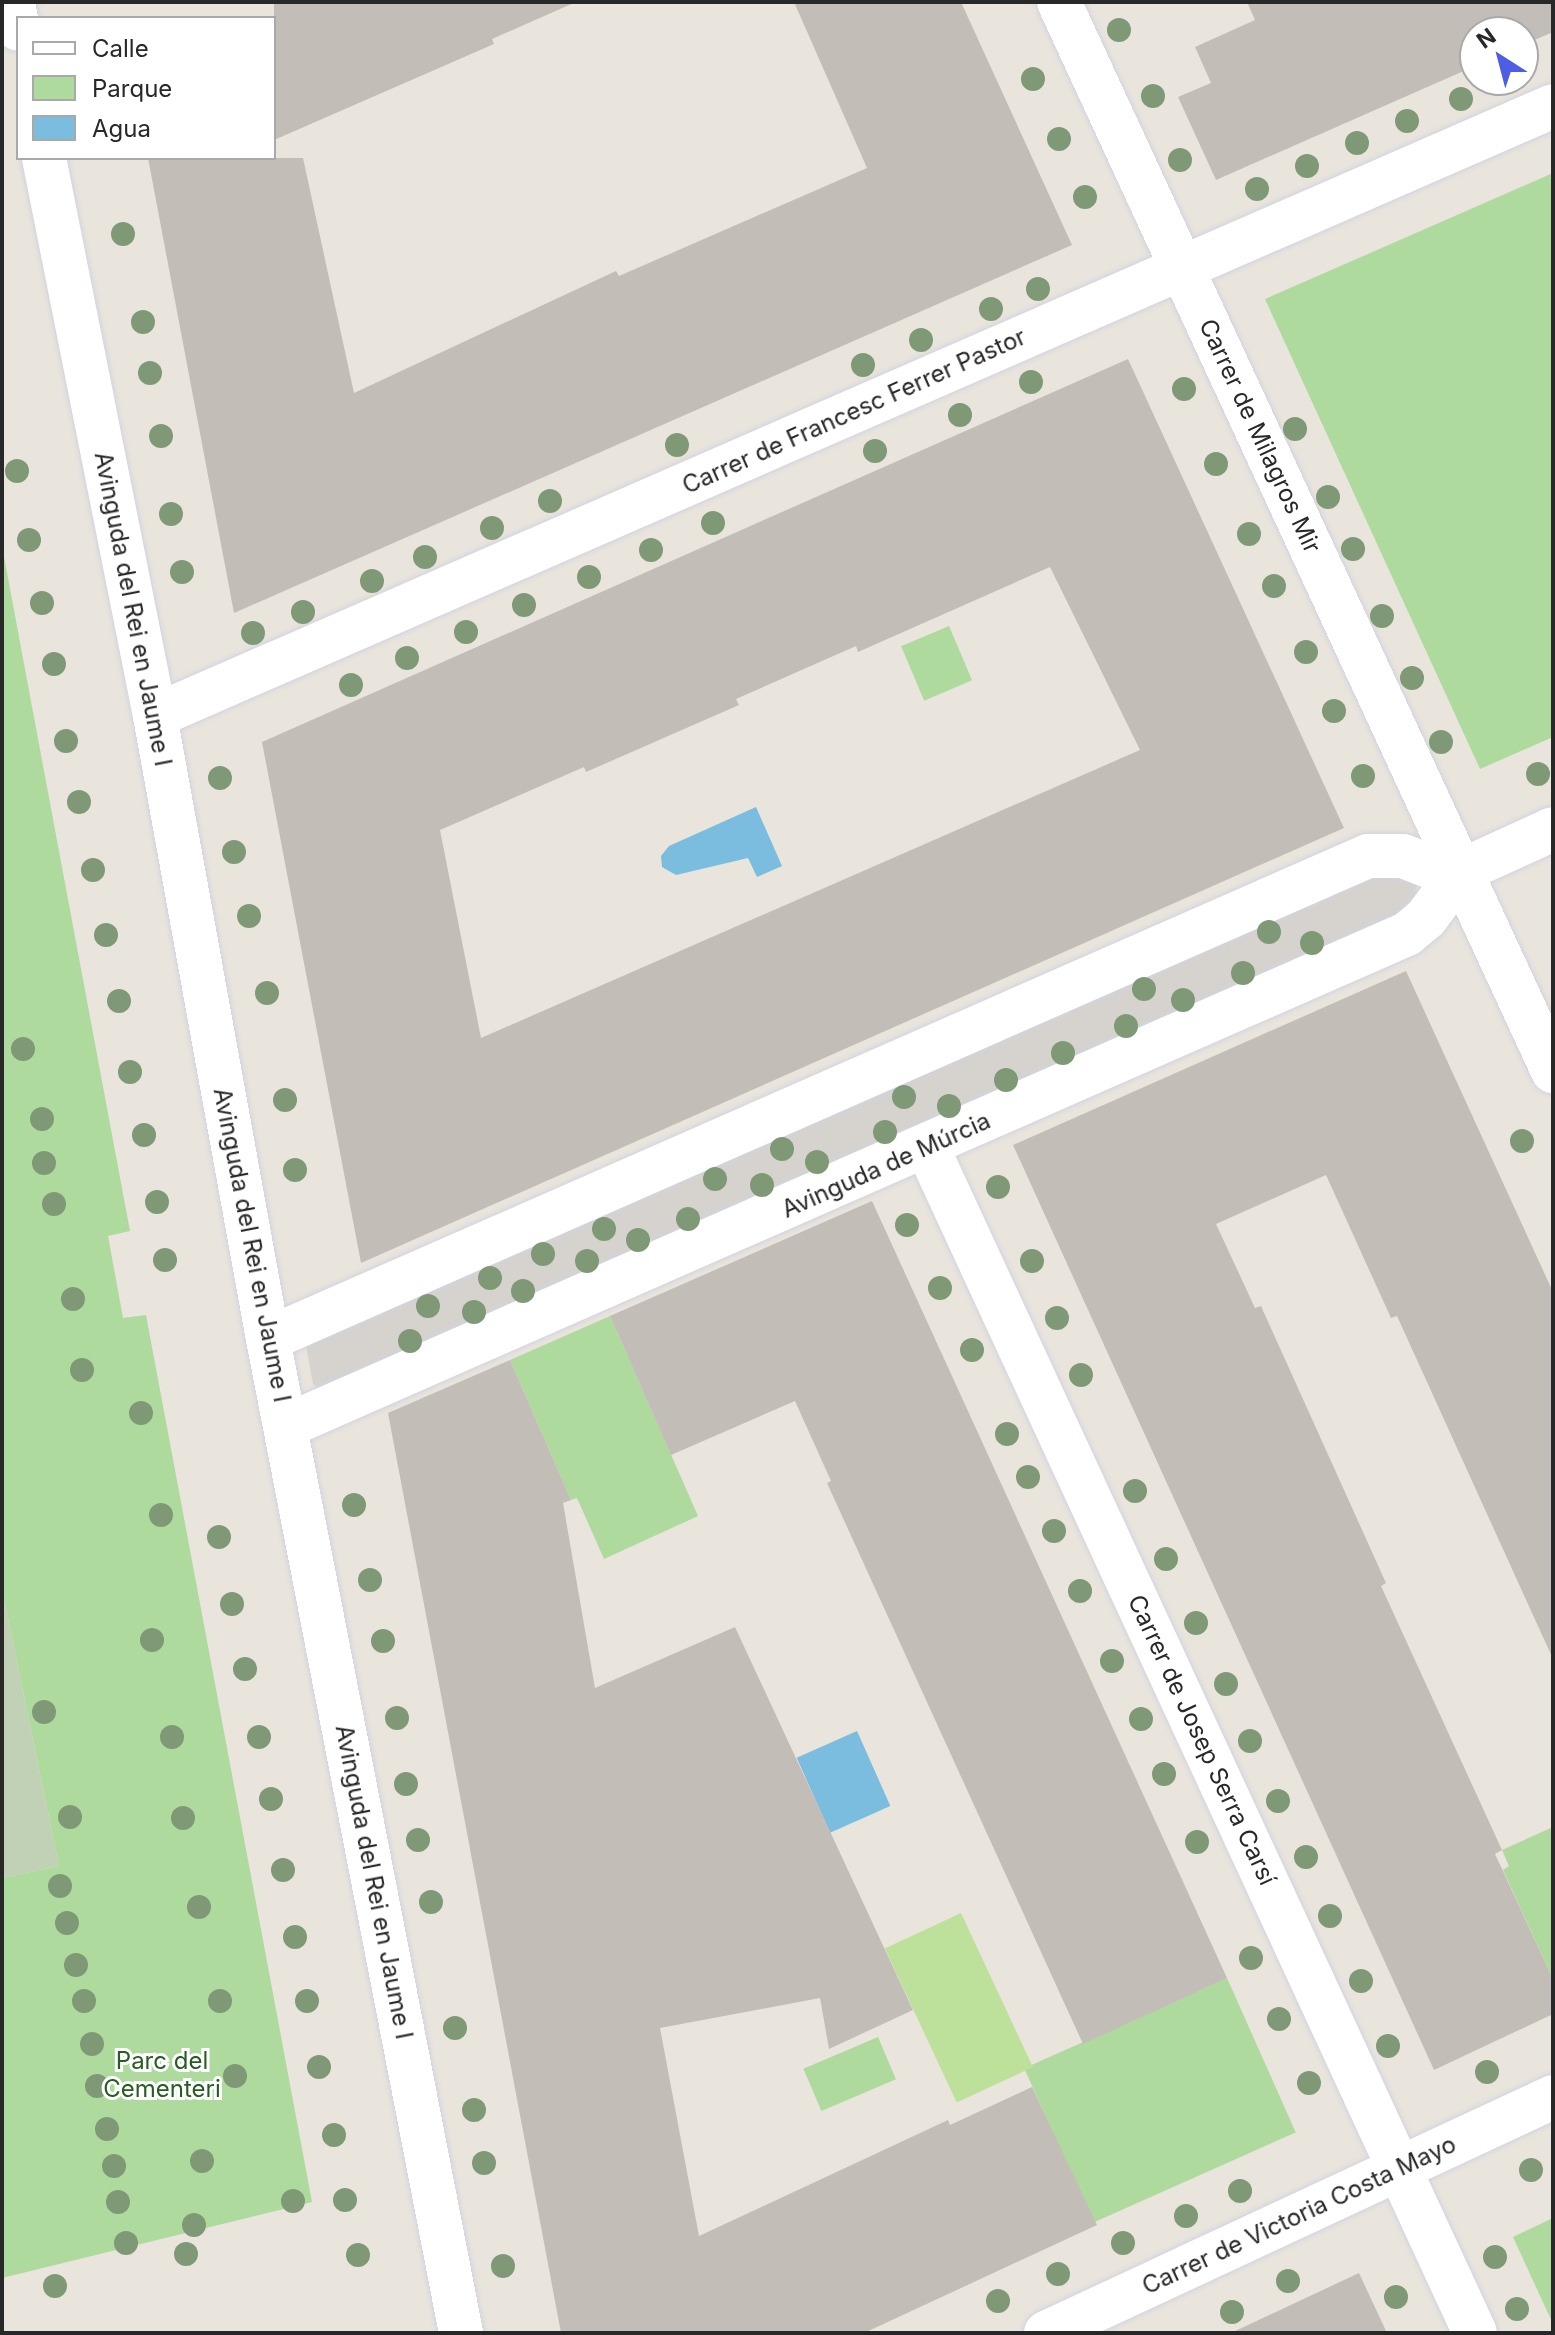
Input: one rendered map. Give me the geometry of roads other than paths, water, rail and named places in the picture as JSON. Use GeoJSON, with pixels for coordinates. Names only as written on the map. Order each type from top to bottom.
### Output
{"type":"FeatureCollection","features":[{"type":"Feature","properties":{"kind":"street","name":"Carrer de Milagros Mir"},"geometry":{"type":"LineString","coordinates":[[1059,2],[1553,1071]]}},
{"type":"Feature","properties":{"kind":"street","name":"Carrer de Francesc Ferrer Pastor"},"geometry":{"type":"LineString","coordinates":[[155,716],[1553,106]]}},
{"type":"Feature","properties":{"kind":"street","name":"Avinguda del Rei en Jaume I"},"geometry":{"type":"LineString","coordinates":[[44,160],[155,716],[268,1339],[461,2333]]}},
{"type":"Feature","properties":{"kind":"street","name":"Avinguda de Múrcia"},"geometry":{"type":"LineString","coordinates":[[286,1426],[1407,934],[1426,918],[1461,871],[1553,829]]}},
{"type":"Feature","properties":{"kind":"street"},"geometry":{"type":"LineString","coordinates":[[268,1339],[1368,856],[1403,856],[1444,872],[1461,871]]}},
{"type":"Feature","properties":{"kind":"street","name":"Carrer de Josep Serra Carsí"},"geometry":{"type":"LineString","coordinates":[[927,1147],[1475,2333]]}},
{"type":"Feature","properties":{"kind":"street","name":"Carrer de Victoria Costa Mayo"},"geometry":{"type":"LineString","coordinates":[[1046,2333],[1553,2097]]}},
{"type":"Feature","properties":{"kind":"water"},"geometry":{"type":"Polygon","coordinates":[[[756,807],[782,866],[757,877],[748,858],[676,875],[662,867],[661,856],[669,846],[756,807]]]}},
{"type":"Feature","properties":{"kind":"water"},"geometry":{"type":"Polygon","coordinates":[[[857,1731],[890,1806],[830,1833],[797,1758],[857,1731]]]}},
{"type":"Feature","properties":{"kind":"park label","name":"Parc del Cementeri"},"geometry":{"type":"Point","coordinates":[162,2075]}}]}
